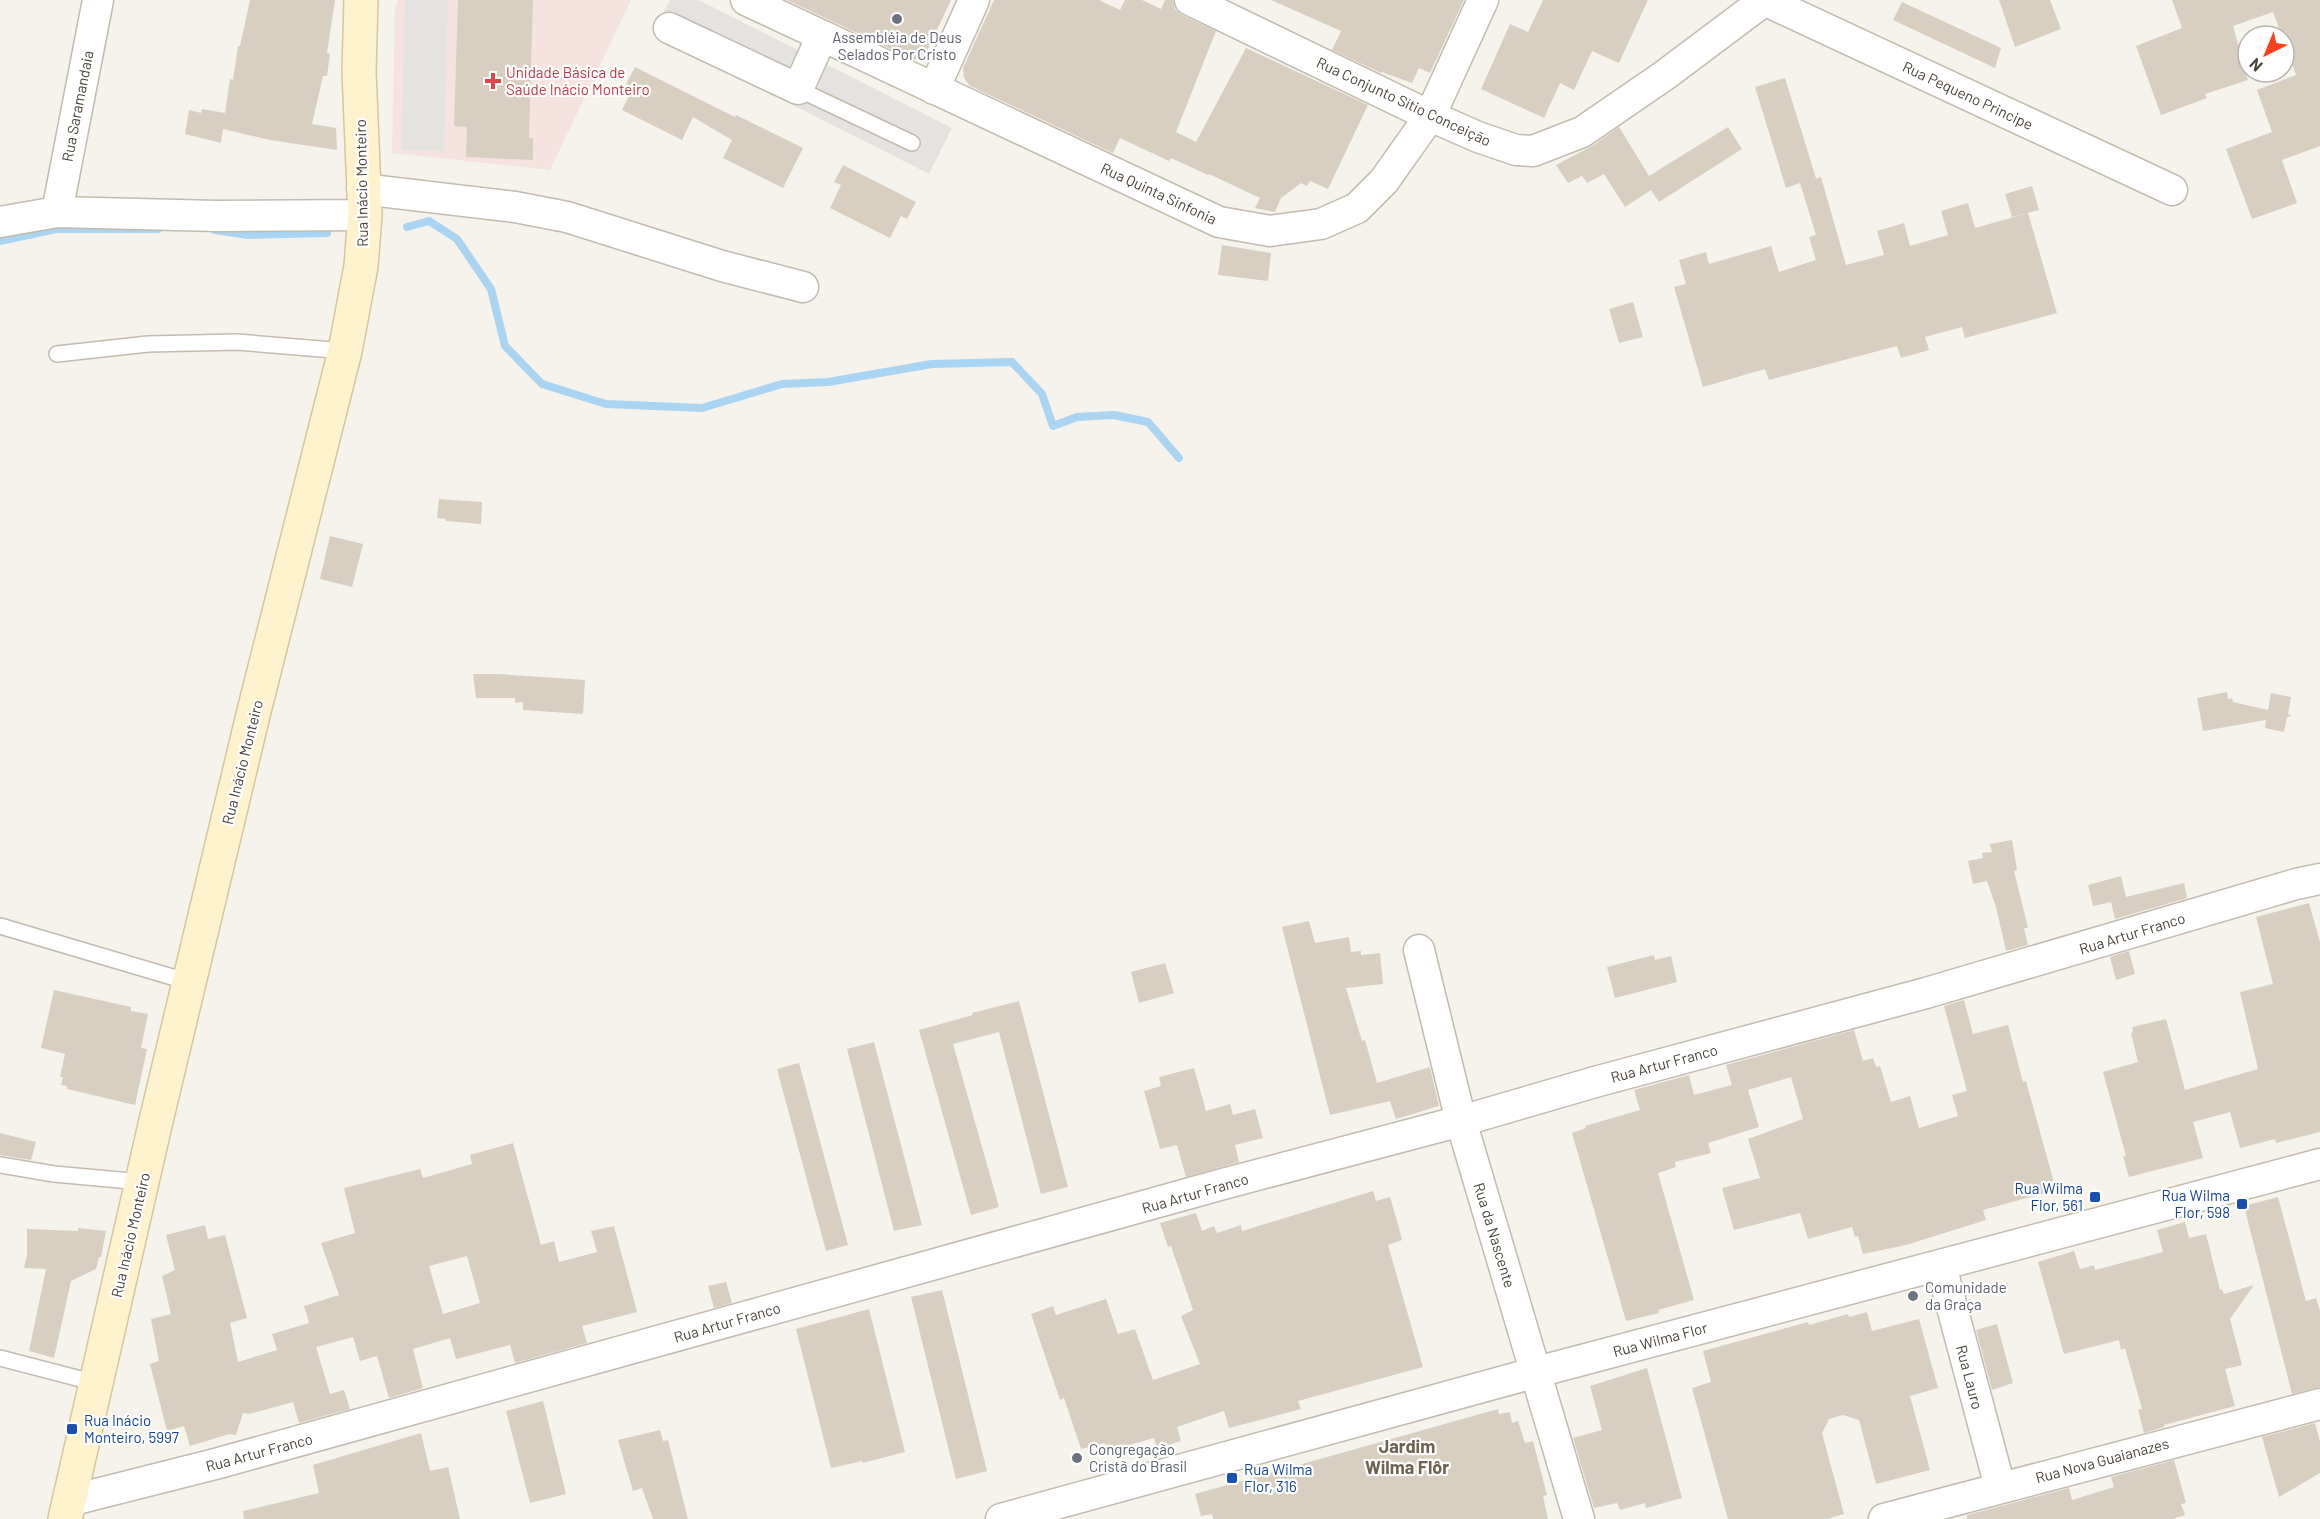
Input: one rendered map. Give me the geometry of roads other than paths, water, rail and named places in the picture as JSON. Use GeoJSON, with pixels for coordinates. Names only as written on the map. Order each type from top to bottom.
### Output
{"type":"FeatureCollection","features":[{"type":"Feature","properties":{"kind":"street","name":"Rua Saramandaia"},"geometry":{"type":"LineString","coordinates":[[57,213],[98,0]]}},
{"type":"Feature","properties":{"kind":"street","name":"Rua Inácio Monteiro"},"geometry":{"type":"LineString","coordinates":[[67,1510],[253,715],[345,351],[361,266],[363,202],[359,71],[362,0]]}},
{"type":"Feature","properties":{"kind":"street","name":"Rua Quinta Sinfonia"},"geometry":{"type":"LineString","coordinates":[[746,0],[1219,222],[1270,231],[1321,224],[1357,208],[1384,181],[1430,116],[1483,0]]}},
{"type":"Feature","properties":{"kind":"street"},"geometry":{"type":"LineString","coordinates":[[934,89],[974,0]]}},
{"type":"Feature","properties":{"kind":"street","name":"Rua Conjunto Sítio Conceição"},"geometry":{"type":"LineString","coordinates":[[1190,0],[1430,116],[1478,137],[1516,150],[1533,151],[1582,132],[1665,75],[1764,0]]}},
{"type":"Feature","properties":{"kind":"street","name":"Rua Pequeno Principe"},"geometry":{"type":"LineString","coordinates":[[1764,0],[2172,190]]}},
{"type":"Feature","properties":{"kind":"street"},"geometry":{"type":"LineString","coordinates":[[669,28],[798,88],[822,36]]}},
{"type":"Feature","properties":{"kind":"street"},"geometry":{"type":"LineString","coordinates":[[0,222],[57,213],[363,202],[515,207],[567,217],[722,266],[803,287]]}},
{"type":"Feature","properties":{"kind":"street","name":"Rua Artur Franco"},"geometry":{"type":"LineString","coordinates":[[67,1510],[230,1460],[1223,1184],[1926,993],[2296,884],[2320,879]]}},
{"type":"Feature","properties":{"kind":"street","name":"Rua da Nascente"},"geometry":{"type":"LineString","coordinates":[[1419,950],[1461,1121],[1537,1371],[1579,1519]]}},
{"type":"Feature","properties":{"kind":"street","name":"Rua Wilma Flor"},"geometry":{"type":"LineString","coordinates":[[1001,1519],[1537,1371],[2320,1164]]}},
{"type":"Feature","properties":{"kind":"street","name":"Rua Lauro"},"geometry":{"type":"LineString","coordinates":[[1941,1266],[2000,1487]]}},
{"type":"Feature","properties":{"kind":"street","name":"Rua Nova Guaianazes"},"geometry":{"type":"LineString","coordinates":[[1884,1519],[2320,1404]]}},
{"type":"Feature","properties":{"kind":"lane"},"geometry":{"type":"LineString","coordinates":[[798,88],[912,143]]}},
{"type":"Feature","properties":{"kind":"lane"},"geometry":{"type":"LineString","coordinates":[[57,354],[148,344],[237,342],[345,351]]}},
{"type":"Feature","properties":{"kind":"lane"},"geometry":{"type":"LineString","coordinates":[[0,926],[189,982]]}},
{"type":"Feature","properties":{"kind":"lane"},"geometry":{"type":"LineString","coordinates":[[0,1166],[54,1174],[142,1182]]}},
{"type":"Feature","properties":{"kind":"lane"},"geometry":{"type":"LineString","coordinates":[[0,1358],[96,1383]]}},
{"type":"Feature","properties":{"kind":"waterway"},"geometry":{"type":"LineString","coordinates":[[407,227],[429,221],[457,239],[491,289],[505,346],[542,384],[606,404],[702,408],[782,384],[828,382],[932,364],[1012,362],[1042,394],[1053,426],[1077,417],[1114,415],[1148,422],[1179,458]]}},
{"type":"Feature","properties":{"kind":"waterway"},"geometry":{"type":"LineString","coordinates":[[0,241],[56,229],[158,229]]}},
{"type":"Feature","properties":{"kind":"waterway"},"geometry":{"type":"LineString","coordinates":[[215,230],[248,235],[327,233]]}},
{"type":"Feature","properties":{"kind":"place","name":"Assembléia de Deus Selados Por Cristo"},"geometry":{"type":"Point","coordinates":[897,19]}},
{"type":"Feature","properties":{"kind":"place","name":"Unidade Básica de Saúde Inácio Monteiro"},"geometry":{"type":"Point","coordinates":[493,81]}},
{"type":"Feature","properties":{"kind":"place","name":"Rua Wilma Flor, 561"},"geometry":{"type":"Point","coordinates":[2095,1197]}},
{"type":"Feature","properties":{"kind":"place","name":"Rua Wilma Flor, 598"},"geometry":{"type":"Point","coordinates":[2242,1204]}},
{"type":"Feature","properties":{"kind":"place","name":"Comunidade da Graça"},"geometry":{"type":"Point","coordinates":[1913,1296]}},
{"type":"Feature","properties":{"kind":"place","name":"Rua Inácio Monteiro, 5997"},"geometry":{"type":"Point","coordinates":[72,1429]}},
{"type":"Feature","properties":{"kind":"place","name":"Congregação Cristã do Brasil"},"geometry":{"type":"Point","coordinates":[1077,1458]}},
{"type":"Feature","properties":{"kind":"place","name":"Rua Wilma Flor, 316"},"geometry":{"type":"Point","coordinates":[1232,1478]}},
{"type":"Feature","properties":{"kind":"district","name":"Jardim Wilma Flôr"},"geometry":{"type":"Point","coordinates":[1407,1456]}}]}
